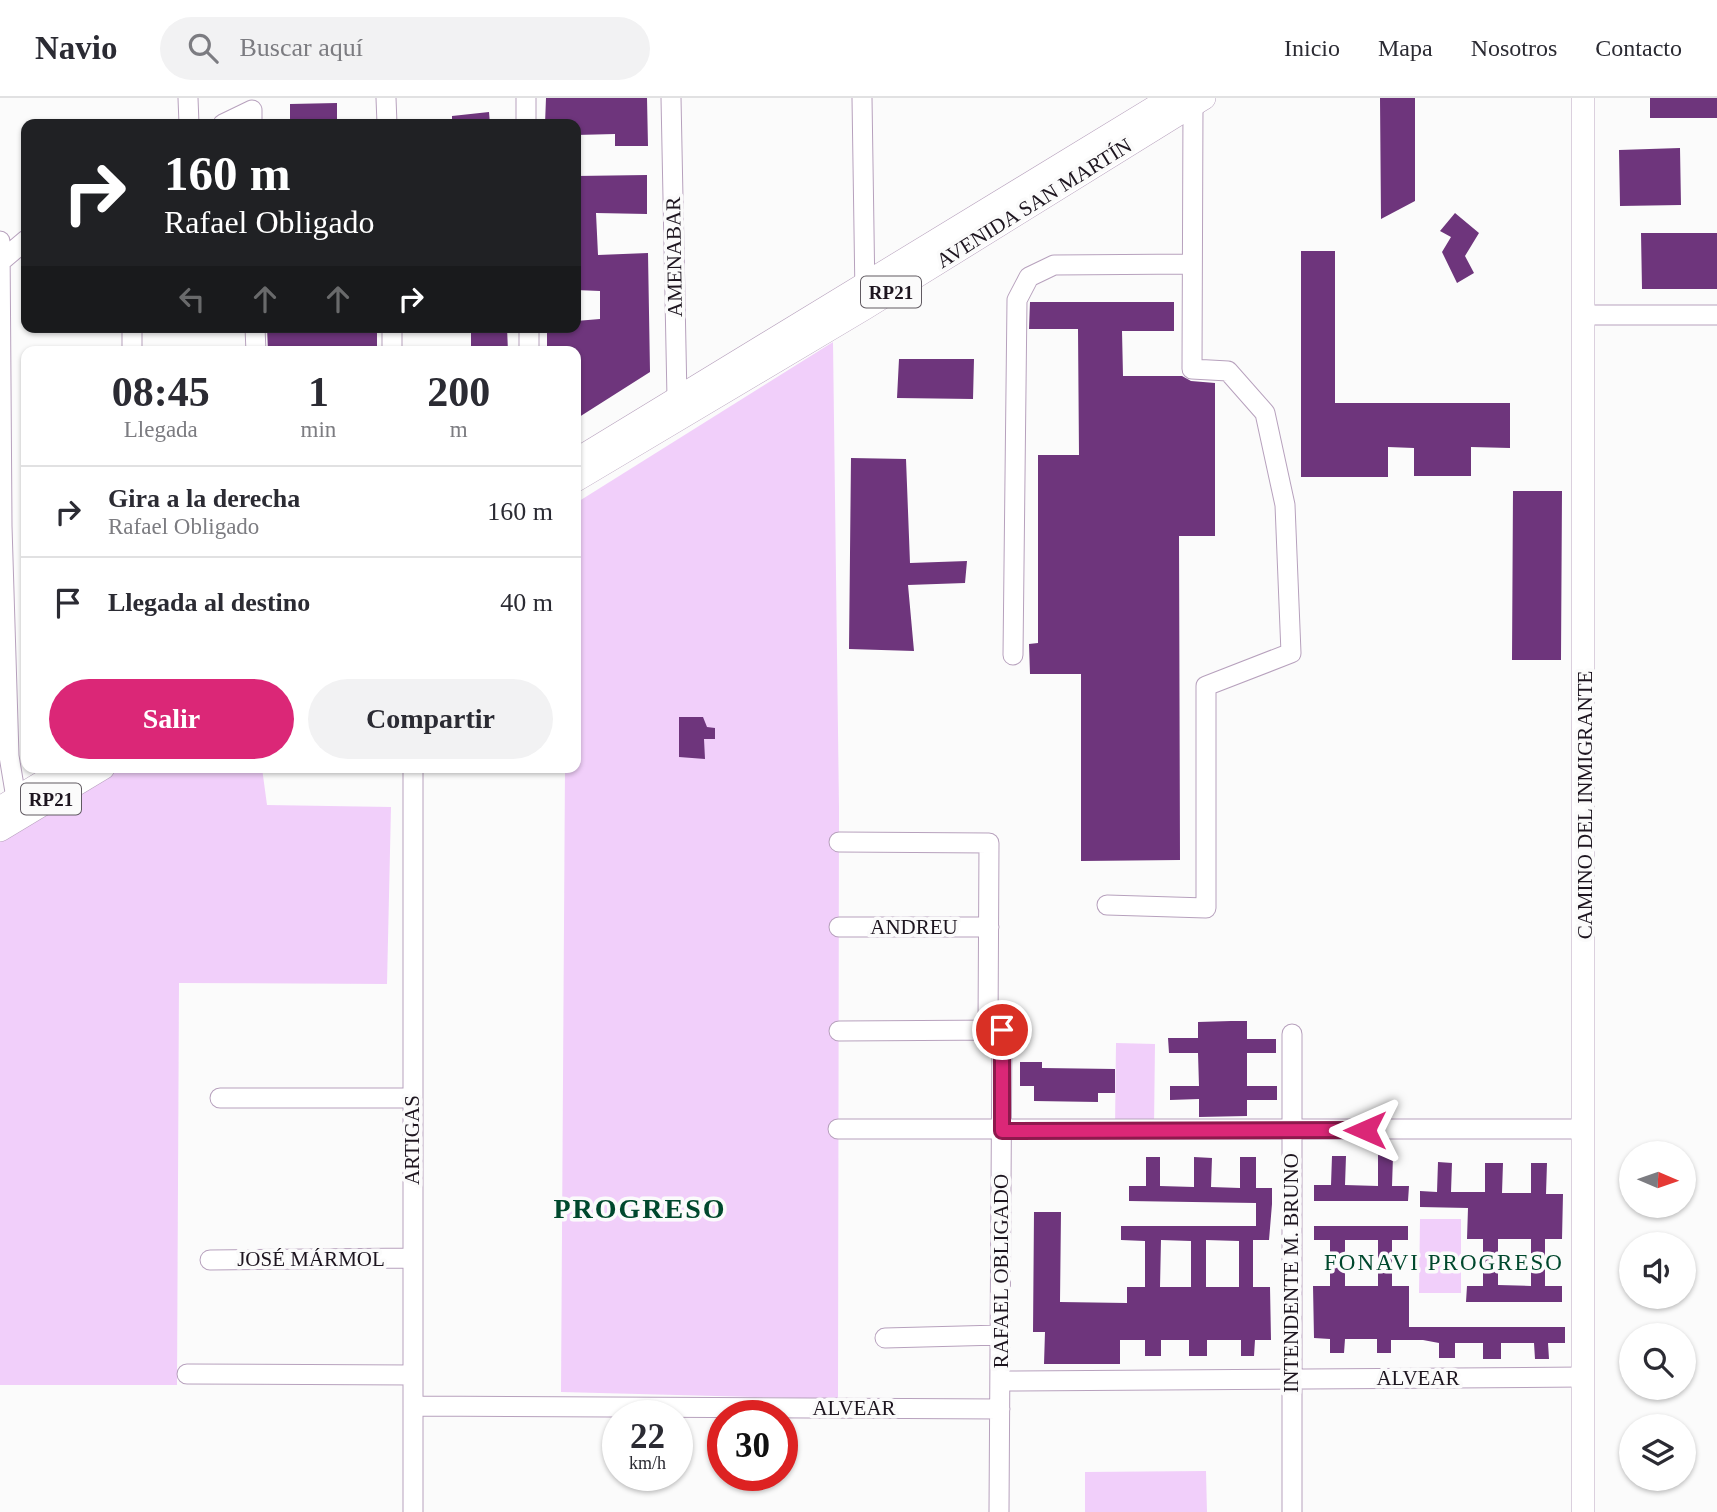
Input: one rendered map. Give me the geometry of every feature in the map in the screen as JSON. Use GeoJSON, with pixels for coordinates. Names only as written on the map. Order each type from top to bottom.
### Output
{"type":"FeatureCollection","features":[{"type":"Feature","properties":{"kind":"main road","name":"AVENIDA SAN MARTÍN"},"geometry":{"type":"LineString","coordinates":[[865,296],[1170,98]]}},
{"type":"Feature","properties":{"kind":"main road","name":"CAMINO DEL INMIGRANTE"},"geometry":{"type":"LineString","coordinates":[[1583,98],[1583,1512]]}},
{"type":"Feature","properties":{"kind":"main road","name":"AVENIDA SAN MARTÍN"},"geometry":{"type":"LineString","coordinates":[[581,457],[680,406],[1196,100]]}},
{"type":"Feature","properties":{"kind":"main road","name":"AVENIDA SAN MARTÍN"},"geometry":{"type":"LineString","coordinates":[[581,476],[680,406]]}},
{"type":"Feature","properties":{"kind":"main road","name":"RP21"},"geometry":{"type":"LineString","coordinates":[[0,830],[12,808],[59,773]]}},
{"type":"Feature","properties":{"kind":"main road","name":"RP21"},"geometry":{"type":"LineString","coordinates":[[12,808],[92,773]]}},
{"type":"Feature","properties":{"kind":"street"},"geometry":{"type":"LineString","coordinates":[[188,98],[189,119]]}},
{"type":"Feature","properties":{"kind":"street"},"geometry":{"type":"LineString","coordinates":[[386,98],[387,119]]}},
{"type":"Feature","properties":{"kind":"street"},"geometry":{"type":"LineString","coordinates":[[526,98],[526,119]]}},
{"type":"Feature","properties":{"kind":"street","name":"AMENABAR"},"geometry":{"type":"LineString","coordinates":[[671,98],[680,406]]}},
{"type":"Feature","properties":{"kind":"street"},"geometry":{"type":"LineString","coordinates":[[862,98],[865,296]]}},
{"type":"Feature","properties":{"kind":"street"},"geometry":{"type":"LineString","coordinates":[[1107,905],[1206,908],[1206,686],[1291,653],[1286,505],[1265,413],[1228,371],[1192,369],[1196,100]]}},
{"type":"Feature","properties":{"kind":"street"},"geometry":{"type":"LineString","coordinates":[[0,241],[1,526],[12,808]]}},
{"type":"Feature","properties":{"kind":"street"},"geometry":{"type":"LineString","coordinates":[[0,262],[21,244]]}},
{"type":"Feature","properties":{"kind":"street"},"geometry":{"type":"LineString","coordinates":[[1013,655],[1017,300],[1029,277],[1054,265],[1192,264]]}},
{"type":"Feature","properties":{"kind":"street"},"geometry":{"type":"LineString","coordinates":[[1584,315],[1717,315]]}},
{"type":"Feature","properties":{"kind":"street","name":"ARTIGAS"},"geometry":{"type":"LineString","coordinates":[[413,773],[413,1512]]}},
{"type":"Feature","properties":{"kind":"street","name":"RAFAEL OBLIGADO"},"geometry":{"type":"LineString","coordinates":[[839,842],[989,843],[989,927],[1002,1131],[999,1512]]}},
{"type":"Feature","properties":{"kind":"street","name":"ANDREU"},"geometry":{"type":"LineString","coordinates":[[839,928],[989,927]]}},
{"type":"Feature","properties":{"kind":"street"},"geometry":{"type":"LineString","coordinates":[[839,1031],[995,1030]]}},
{"type":"Feature","properties":{"kind":"street","name":"INTENDENTE M. BRUNO"},"geometry":{"type":"LineString","coordinates":[[1292,1034],[1292,1512]]}},
{"type":"Feature","properties":{"kind":"street"},"geometry":{"type":"LineString","coordinates":[[220,1098],[412,1098]]}},
{"type":"Feature","properties":{"kind":"street"},"geometry":{"type":"LineString","coordinates":[[838,1129],[1584,1129]]}},
{"type":"Feature","properties":{"kind":"street","name":"JOSÉ MÁRMOL"},"geometry":{"type":"LineString","coordinates":[[210,1260],[412,1258]]}},
{"type":"Feature","properties":{"kind":"street"},"geometry":{"type":"LineString","coordinates":[[885,1338],[1000,1335]]}},
{"type":"Feature","properties":{"kind":"street"},"geometry":{"type":"LineString","coordinates":[[187,1374],[413,1375]]}},
{"type":"Feature","properties":{"kind":"street","name":"ALVEAR"},"geometry":{"type":"LineString","coordinates":[[1000,1381],[1583,1377]]}},
{"type":"Feature","properties":{"kind":"street","name":"ALVEAR"},"geometry":{"type":"LineString","coordinates":[[413,1406],[1000,1409]]}},
{"type":"Feature","properties":{"kind":"shaded area"},"geometry":{"type":"Polygon","coordinates":[[[833,342],[839,808],[838,1399],[561,1392],[565,773],[581,773],[581,500],[833,342]]]}},
{"type":"Feature","properties":{"kind":"shaded area"},"geometry":{"type":"Polygon","coordinates":[[[113,773],[263,773],[267,805],[391,807],[387,984],[179,983],[177,1385],[0,1385],[0,841],[113,773]]]}},
{"type":"Feature","properties":{"kind":"shaded area"},"geometry":{"type":"Polygon","coordinates":[[[1116,1043],[1155,1044],[1154,1127],[1115,1127],[1116,1043]]]}},
{"type":"Feature","properties":{"kind":"shaded area"},"geometry":{"type":"Polygon","coordinates":[[[1420,1219],[1461,1219],[1461,1293],[1419,1293],[1420,1219]]]}},
{"type":"Feature","properties":{"kind":"shaded area"},"geometry":{"type":"Polygon","coordinates":[[[1206,1471],[1207,1512],[1085,1512],[1085,1472],[1206,1471]]]}},
{"type":"Feature","properties":{"kind":"building"},"geometry":{"type":"Polygon","coordinates":[[[546,98],[647,98],[648,146],[615,146],[615,134],[581,135],[581,119],[545,119],[546,98]]]}},
{"type":"Feature","properties":{"kind":"building"},"geometry":{"type":"Polygon","coordinates":[[[1380,98],[1415,98],[1415,201],[1381,219],[1380,98]]]}},
{"type":"Feature","properties":{"kind":"building"},"geometry":{"type":"Polygon","coordinates":[[[1650,98],[1717,98],[1717,118],[1650,118],[1650,98]]]}},
{"type":"Feature","properties":{"kind":"building"},"geometry":{"type":"Polygon","coordinates":[[[337,103],[337,119],[290,119],[290,104],[337,103]]]}},
{"type":"Feature","properties":{"kind":"building"},"geometry":{"type":"Polygon","coordinates":[[[489,112],[490,119],[452,119],[452,116],[489,112]]]}},
{"type":"Feature","properties":{"kind":"building"},"geometry":{"type":"Polygon","coordinates":[[[1680,148],[1681,205],[1620,206],[1619,150],[1680,148]]]}},
{"type":"Feature","properties":{"kind":"building"},"geometry":{"type":"Polygon","coordinates":[[[647,175],[647,214],[596,213],[598,255],[648,253],[650,372],[581,416],[581,346],[547,346],[547,333],[581,333],[581,321],[600,319],[600,291],[581,290],[581,176],[647,175]]]}},
{"type":"Feature","properties":{"kind":"building"},"geometry":{"type":"Polygon","coordinates":[[[1455,213],[1479,233],[1465,256],[1474,273],[1457,283],[1442,252],[1451,237],[1440,231],[1455,213]]]}},
{"type":"Feature","properties":{"kind":"building"},"geometry":{"type":"Polygon","coordinates":[[[1641,233],[1717,233],[1717,289],[1642,289],[1641,233]]]}},
{"type":"Feature","properties":{"kind":"building"},"geometry":{"type":"Polygon","coordinates":[[[1301,251],[1335,251],[1335,403],[1510,403],[1510,448],[1471,447],[1471,476],[1414,476],[1414,448],[1388,447],[1388,477],[1301,477],[1301,251]]]}},
{"type":"Feature","properties":{"kind":"building"},"geometry":{"type":"Polygon","coordinates":[[[1030,302],[1174,302],[1174,331],[1122,331],[1123,376],[1182,376],[1191,381],[1215,383],[1215,536],[1179,536],[1180,860],[1081,861],[1081,674],[1030,674],[1029,644],[1038,643],[1038,455],[1079,455],[1078,329],[1029,329],[1030,302]]]}},
{"type":"Feature","properties":{"kind":"building"},"geometry":{"type":"Polygon","coordinates":[[[267,333],[377,333],[377,346],[268,346],[267,333]]]}},
{"type":"Feature","properties":{"kind":"building"},"geometry":{"type":"Polygon","coordinates":[[[471,333],[507,333],[508,346],[471,346],[471,333]]]}},
{"type":"Feature","properties":{"kind":"building"},"geometry":{"type":"Polygon","coordinates":[[[899,359],[974,359],[973,399],[897,398],[899,359]]]}},
{"type":"Feature","properties":{"kind":"building"},"geometry":{"type":"Polygon","coordinates":[[[851,458],[906,459],[910,563],[967,561],[965,583],[908,585],[914,651],[849,649],[851,458]]]}},
{"type":"Feature","properties":{"kind":"building"},"geometry":{"type":"Polygon","coordinates":[[[1513,491],[1562,491],[1561,660],[1512,660],[1513,491]]]}},
{"type":"Feature","properties":{"kind":"building"},"geometry":{"type":"Polygon","coordinates":[[[679,717],[703,717],[707,727],[715,728],[715,739],[704,739],[705,759],[679,757],[679,717]]]}},
{"type":"Feature","properties":{"kind":"building"},"geometry":{"type":"Polygon","coordinates":[[[1247,1021],[1247,1039],[1276,1039],[1276,1053],[1247,1053],[1247,1086],[1277,1086],[1277,1100],[1247,1100],[1247,1116],[1199,1117],[1199,1099],[1170,1100],[1170,1086],[1199,1086],[1198,1053],[1169,1053],[1168,1038],[1198,1038],[1198,1022],[1247,1021]]]}},
{"type":"Feature","properties":{"kind":"building"},"geometry":{"type":"Polygon","coordinates":[[[1020,1062],[1042,1062],[1042,1068],[1115,1069],[1115,1093],[1098,1093],[1098,1102],[1034,1101],[1034,1086],[1020,1086],[1020,1062]]]}},
{"type":"Feature","properties":{"kind":"building"},"geometry":{"type":"Polygon","coordinates":[[[1378,1155],[1393,1156],[1392,1186],[1409,1186],[1408,1201],[1314,1201],[1314,1185],[1331,1185],[1332,1156],[1346,1156],[1345,1185],[1378,1186],[1378,1155]]]}},
{"type":"Feature","properties":{"kind":"building"},"geometry":{"type":"Polygon","coordinates":[[[1146,1157],[1160,1157],[1160,1186],[1194,1187],[1194,1157],[1212,1158],[1211,1187],[1240,1188],[1240,1157],[1256,1157],[1256,1188],[1272,1188],[1272,1204],[1269,1240],[1253,1240],[1253,1287],[1270,1287],[1271,1340],[1255,1340],[1254,1356],[1241,1356],[1241,1340],[1207,1340],[1207,1356],[1189,1356],[1189,1340],[1161,1340],[1161,1356],[1145,1356],[1145,1340],[1120,1340],[1120,1364],[1044,1364],[1045,1332],[1033,1332],[1034,1212],[1061,1212],[1060,1302],[1127,1303],[1127,1287],[1145,1287],[1145,1241],[1121,1240],[1121,1226],[1256,1226],[1256,1203],[1129,1201],[1129,1186],[1146,1186],[1146,1157]],[[1161,1240],[1160,1287],[1191,1287],[1191,1241],[1161,1240]],[[1206,1240],[1206,1287],[1239,1287],[1239,1241],[1206,1240]]]}},
{"type":"Feature","properties":{"kind":"building"},"geometry":{"type":"Polygon","coordinates":[[[1438,1162],[1452,1163],[1451,1192],[1485,1192],[1485,1163],[1503,1163],[1502,1193],[1531,1193],[1531,1163],[1547,1163],[1546,1194],[1563,1194],[1562,1239],[1545,1239],[1545,1286],[1562,1286],[1562,1302],[1466,1302],[1467,1286],[1483,1286],[1483,1239],[1467,1239],[1468,1208],[1420,1207],[1420,1191],[1437,1192],[1438,1162]],[[1498,1239],[1498,1285],[1531,1286],[1531,1239],[1498,1239]]]}},
{"type":"Feature","properties":{"kind":"building"},"geometry":{"type":"Polygon","coordinates":[[[1314,1226],[1408,1226],[1408,1240],[1392,1240],[1392,1286],[1409,1286],[1409,1327],[1565,1327],[1565,1343],[1548,1343],[1549,1359],[1535,1359],[1534,1343],[1501,1343],[1501,1359],[1483,1359],[1483,1343],[1455,1343],[1455,1358],[1439,1358],[1439,1343],[1423,1340],[1391,1340],[1391,1353],[1377,1353],[1377,1339],[1345,1339],[1344,1353],[1330,1353],[1330,1339],[1314,1338],[1313,1286],[1330,1286],[1330,1240],[1314,1240],[1314,1226]],[[1345,1240],[1345,1286],[1378,1286],[1378,1240],[1345,1240]]]}},
{"type":"Feature","properties":{"kind":"district","name":"PROGRESO"},"geometry":{"type":"Point","coordinates":[640,1208]}},
{"type":"Feature","properties":{"kind":"district","name":"FONAVI PROGRESO"},"geometry":{"type":"Point","coordinates":[1444,1262]}},
{"type":"Feature","properties":{"kind":"route"},"geometry":{"type":"LineString","coordinates":[[1002,1030],[1002,1131],[1365,1130]]}}]}
